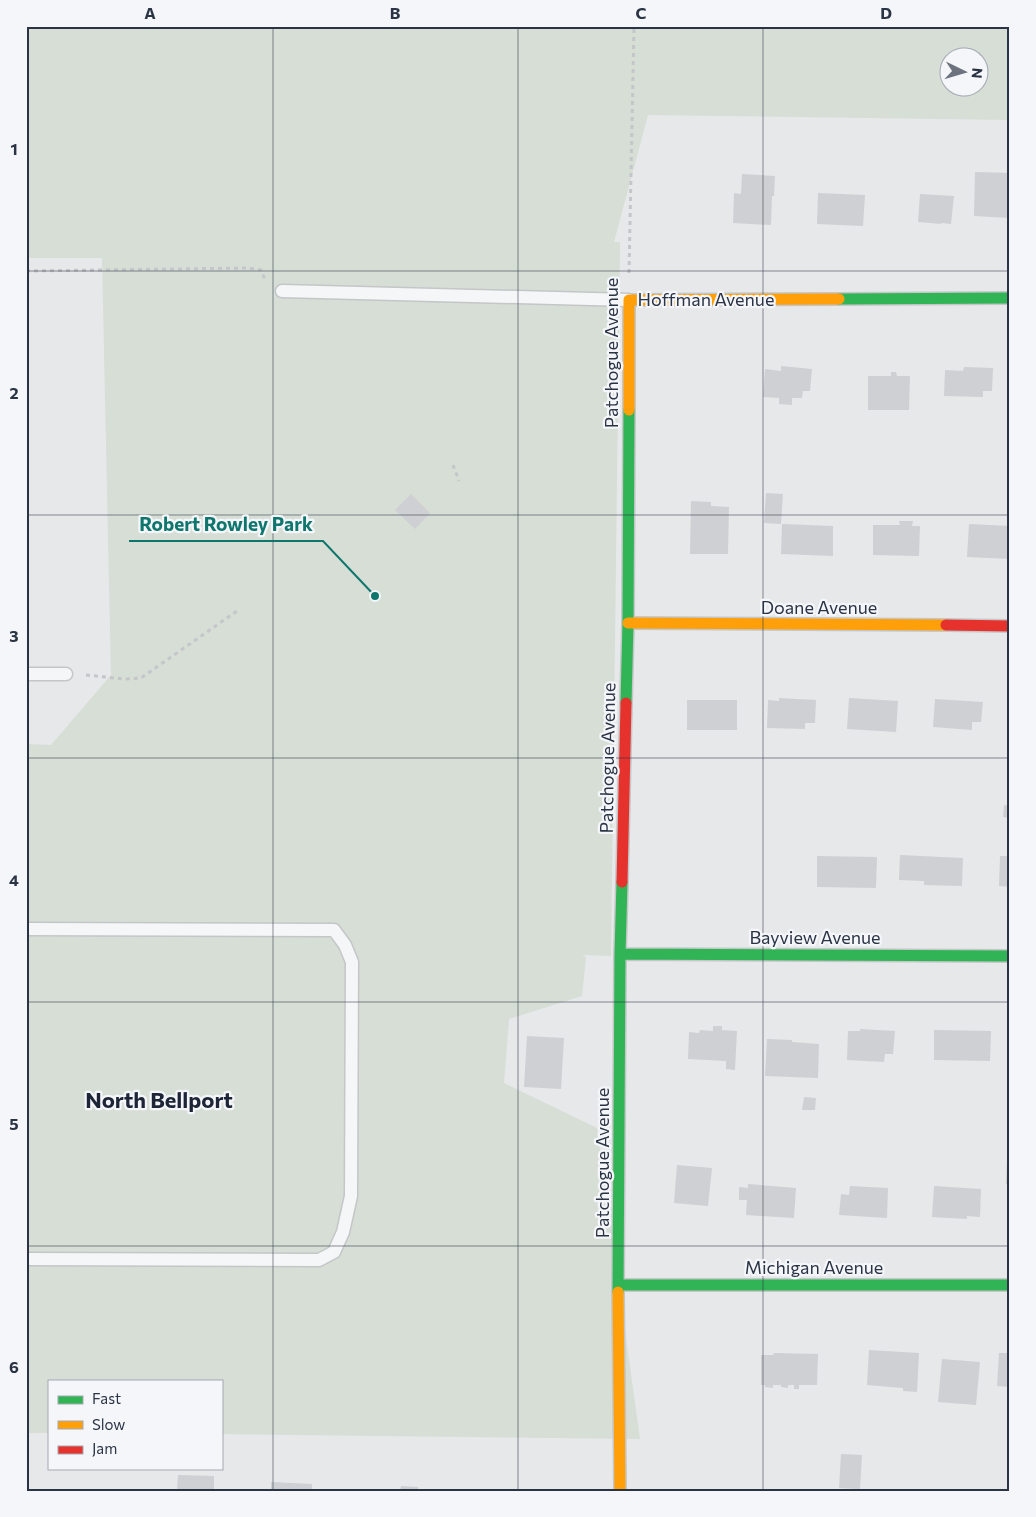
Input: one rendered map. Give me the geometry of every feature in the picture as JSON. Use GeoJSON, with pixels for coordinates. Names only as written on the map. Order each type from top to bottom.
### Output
{"type":"FeatureCollection","features":[{"type":"Feature","properties":{"kind":"street","name":"Hoffman Avenue"},"geometry":{"type":"LineString","coordinates":[[629,300],[1010,298]]}},
{"type":"Feature","properties":{"kind":"street","name":"Patchogue Avenue"},"geometry":{"type":"LineString","coordinates":[[620,1491],[618,1285],[620,954],[628,623],[629,300]]}},
{"type":"Feature","properties":{"kind":"street","name":"Doane Avenue"},"geometry":{"type":"LineString","coordinates":[[628,623],[1010,626]]}},
{"type":"Feature","properties":{"kind":"street","name":"Bayview Avenue"},"geometry":{"type":"LineString","coordinates":[[620,954],[1010,956]]}},
{"type":"Feature","properties":{"kind":"street","name":"Michigan Avenue"},"geometry":{"type":"LineString","coordinates":[[618,1285],[1010,1285]]}},
{"type":"Feature","properties":{"kind":"lane","name":"Hoffman Avenue"},"geometry":{"type":"LineString","coordinates":[[282,291],[629,300]]}},
{"type":"Feature","properties":{"kind":"lane"},"geometry":{"type":"LineString","coordinates":[[26,674],[66,674]]}},
{"type":"Feature","properties":{"kind":"lane"},"geometry":{"type":"LineString","coordinates":[[26,929],[334,930],[345,945],[352,962],[352,991],[351,1196],[343,1232],[334,1252],[319,1260],[26,1259]]}},
{"type":"Feature","properties":{"kind":"path","name":"Patchogue Avenue"},"geometry":{"type":"LineString","coordinates":[[629,300],[634,26]]}},
{"type":"Feature","properties":{"kind":"path"},"geometry":{"type":"LineString","coordinates":[[26,271],[248,268],[261,270],[268,287]]}},
{"type":"Feature","properties":{"kind":"path"},"geometry":{"type":"LineString","coordinates":[[453,464],[459,481]]}},
{"type":"Feature","properties":{"kind":"path"},"geometry":{"type":"LineString","coordinates":[[66,674],[124,679],[141,678],[236,612]]}},
{"type":"Feature","properties":{"kind":"shaded area"},"geometry":{"type":"Polygon","coordinates":[[[26,26],[1010,26],[1010,120],[648,115],[614,242],[620,242],[611,956],[582,955],[586,957],[582,996],[509,1019],[504,1083],[597,1128],[640,1439],[222,1434],[222,1380],[48,1380],[48,1433],[26,1433],[26,744],[51,745],[111,675],[102,258],[26,258],[26,26]]]}},
{"type":"Feature","properties":{"kind":"building"},"geometry":{"type":"Polygon","coordinates":[[[975,172],[1010,173],[1010,218],[974,216],[975,172]]]}},
{"type":"Feature","properties":{"kind":"building"},"geometry":{"type":"Polygon","coordinates":[[[742,174],[775,176],[771,225],[733,223],[734,193],[741,194],[742,174]]]}},
{"type":"Feature","properties":{"kind":"building"},"geometry":{"type":"Polygon","coordinates":[[[818,193],[865,195],[863,226],[817,224],[818,193]]]}},
{"type":"Feature","properties":{"kind":"building"},"geometry":{"type":"Polygon","coordinates":[[[920,194],[954,196],[951,224],[918,222],[920,194]]]}},
{"type":"Feature","properties":{"kind":"building"},"geometry":{"type":"Polygon","coordinates":[[[781,366],[812,369],[810,391],[803,391],[802,398],[792,398],[792,405],[779,404],[779,398],[763,397],[765,369],[781,371],[781,366]]]}},
{"type":"Feature","properties":{"kind":"building"},"geometry":{"type":"Polygon","coordinates":[[[964,367],[993,368],[992,391],[983,391],[983,397],[944,396],[945,370],[963,371],[964,367]]]}},
{"type":"Feature","properties":{"kind":"building"},"geometry":{"type":"Polygon","coordinates":[[[891,372],[896,372],[897,376],[910,376],[909,410],[868,410],[868,376],[891,376],[891,372]]]}},
{"type":"Feature","properties":{"kind":"building"},"geometry":{"type":"Polygon","coordinates":[[[766,493],[783,494],[781,524],[764,523],[766,493]]]}},
{"type":"Feature","properties":{"kind":"building"},"geometry":{"type":"Polygon","coordinates":[[[411,494],[430,513],[415,529],[395,510],[411,494]]]}},
{"type":"Feature","properties":{"kind":"building"},"geometry":{"type":"Polygon","coordinates":[[[691,501],[711,502],[711,506],[729,507],[728,554],[690,554],[691,501]]]}},
{"type":"Feature","properties":{"kind":"building"},"geometry":{"type":"Polygon","coordinates":[[[899,521],[913,521],[912,526],[920,526],[919,556],[873,555],[873,525],[900,525],[899,521]]]}},
{"type":"Feature","properties":{"kind":"building"},"geometry":{"type":"Polygon","coordinates":[[[782,524],[833,526],[833,556],[781,554],[782,524]]]}},
{"type":"Feature","properties":{"kind":"building"},"geometry":{"type":"Polygon","coordinates":[[[969,524],[1010,526],[1010,559],[967,557],[969,524]]]}},
{"type":"Feature","properties":{"kind":"building"},"geometry":{"type":"Polygon","coordinates":[[[779,698],[816,700],[815,723],[805,723],[805,729],[767,728],[768,700],[779,701],[779,698]]]}},
{"type":"Feature","properties":{"kind":"building"},"geometry":{"type":"Polygon","coordinates":[[[849,698],[898,701],[896,732],[847,729],[849,698]]]}},
{"type":"Feature","properties":{"kind":"building"},"geometry":{"type":"Polygon","coordinates":[[[935,699],[983,702],[981,722],[972,722],[972,730],[933,727],[935,699]]]}},
{"type":"Feature","properties":{"kind":"building"},"geometry":{"type":"Polygon","coordinates":[[[687,700],[737,700],[737,730],[687,730],[687,700]]]}},
{"type":"Feature","properties":{"kind":"building"},"geometry":{"type":"Polygon","coordinates":[[[1004,805],[1010,806],[1010,818],[1003,817],[1004,805]]]}},
{"type":"Feature","properties":{"kind":"building"},"geometry":{"type":"Polygon","coordinates":[[[900,855],[963,858],[962,886],[924,885],[924,881],[899,880],[900,855]]]}},
{"type":"Feature","properties":{"kind":"building"},"geometry":{"type":"Polygon","coordinates":[[[817,856],[877,857],[876,888],[817,887],[817,856]]]}},
{"type":"Feature","properties":{"kind":"building"},"geometry":{"type":"Polygon","coordinates":[[[1000,856],[1010,856],[1010,887],[999,886],[1000,856]]]}},
{"type":"Feature","properties":{"kind":"building"},"geometry":{"type":"Polygon","coordinates":[[[713,1026],[722,1026],[722,1030],[737,1031],[735,1070],[726,1069],[726,1061],[688,1059],[689,1032],[699,1033],[700,1030],[713,1031],[713,1026]]]}},
{"type":"Feature","properties":{"kind":"building"},"geometry":{"type":"Polygon","coordinates":[[[860,1029],[895,1031],[893,1054],[885,1054],[884,1062],[847,1060],[848,1031],[860,1031],[860,1029]]]}},
{"type":"Feature","properties":{"kind":"building"},"geometry":{"type":"Polygon","coordinates":[[[934,1030],[991,1031],[990,1061],[934,1060],[934,1030]]]}},
{"type":"Feature","properties":{"kind":"building"},"geometry":{"type":"Polygon","coordinates":[[[527,1036],[564,1038],[561,1089],[524,1087],[527,1036]]]}},
{"type":"Feature","properties":{"kind":"building"},"geometry":{"type":"Polygon","coordinates":[[[767,1039],[819,1044],[818,1078],[765,1076],[767,1039]]]}},
{"type":"Feature","properties":{"kind":"building"},"geometry":{"type":"Polygon","coordinates":[[[804,1097],[816,1098],[815,1110],[802,1110],[804,1097]]]}},
{"type":"Feature","properties":{"kind":"building"},"geometry":{"type":"Polygon","coordinates":[[[1007,1158],[1010,1158],[1010,1184],[1006,1184],[1007,1158]]]}},
{"type":"Feature","properties":{"kind":"building"},"geometry":{"type":"Polygon","coordinates":[[[677,1165],[712,1168],[708,1206],[674,1203],[677,1165]]]}},
{"type":"Feature","properties":{"kind":"building"},"geometry":{"type":"Polygon","coordinates":[[[748,1184],[796,1188],[794,1218],[746,1215],[747,1200],[739,1200],[739,1187],[748,1188],[748,1184]]]}},
{"type":"Feature","properties":{"kind":"building"},"geometry":{"type":"Polygon","coordinates":[[[850,1186],[888,1188],[887,1218],[839,1215],[841,1194],[849,1195],[850,1186]]]}},
{"type":"Feature","properties":{"kind":"building"},"geometry":{"type":"Polygon","coordinates":[[[934,1186],[981,1189],[980,1217],[967,1216],[967,1219],[932,1217],[934,1186]]]}},
{"type":"Feature","properties":{"kind":"building"},"geometry":{"type":"Polygon","coordinates":[[[869,1350],[919,1353],[917,1392],[903,1391],[903,1388],[867,1385],[869,1350]]]}},
{"type":"Feature","properties":{"kind":"building"},"geometry":{"type":"Polygon","coordinates":[[[774,1353],[818,1354],[817,1385],[799,1385],[799,1389],[794,1389],[794,1385],[788,1385],[788,1388],[781,1387],[781,1385],[773,1385],[773,1388],[761,1385],[761,1355],[773,1355],[774,1353]]]}},
{"type":"Feature","properties":{"kind":"building"},"geometry":{"type":"Polygon","coordinates":[[[999,1353],[1010,1353],[1010,1387],[997,1386],[999,1353]]]}},
{"type":"Feature","properties":{"kind":"building"},"geometry":{"type":"Polygon","coordinates":[[[942,1359],[980,1362],[976,1405],[938,1402],[942,1359]]]}},
{"type":"Feature","properties":{"kind":"building"},"geometry":{"type":"Polygon","coordinates":[[[841,1454],[862,1455],[860,1489],[839,1488],[841,1454]]]}},
{"type":"Feature","properties":{"kind":"building"},"geometry":{"type":"Polygon","coordinates":[[[178,1475],[214,1476],[214,1491],[177,1491],[178,1475]]]}},
{"type":"Feature","properties":{"kind":"building"},"geometry":{"type":"Polygon","coordinates":[[[271,1482],[312,1484],[312,1491],[271,1491],[271,1482]]]}},
{"type":"Feature","properties":{"kind":"building"},"geometry":{"type":"Polygon","coordinates":[[[401,1486],[418,1487],[418,1491],[400,1491],[401,1486]]]}},
{"type":"Feature","properties":{"kind":"traffic: fast"},"geometry":{"type":"LineString","coordinates":[[839,299],[1010,298]]}},
{"type":"Feature","properties":{"kind":"traffic: fast"},"geometry":{"type":"LineString","coordinates":[[626,703],[629,410]]}},
{"type":"Feature","properties":{"kind":"traffic: fast"},"geometry":{"type":"LineString","coordinates":[[618,1292],[622,882]]}},
{"type":"Feature","properties":{"kind":"traffic: fast"},"geometry":{"type":"LineString","coordinates":[[620,954],[1010,956]]}},
{"type":"Feature","properties":{"kind":"traffic: fast"},"geometry":{"type":"LineString","coordinates":[[618,1285],[1010,1285]]}},
{"type":"Feature","properties":{"kind":"traffic: slow"},"geometry":{"type":"LineString","coordinates":[[629,410],[629,300],[839,299]]}},
{"type":"Feature","properties":{"kind":"traffic: slow"},"geometry":{"type":"LineString","coordinates":[[628,623],[946,625]]}},
{"type":"Feature","properties":{"kind":"traffic: slow"},"geometry":{"type":"LineString","coordinates":[[618,1292],[620,1491]]}},
{"type":"Feature","properties":{"kind":"traffic: jam"},"geometry":{"type":"LineString","coordinates":[[946,625],[1010,626]]}},
{"type":"Feature","properties":{"kind":"traffic: jam"},"geometry":{"type":"LineString","coordinates":[[622,882],[626,703]]}},
{"type":"Feature","properties":{"kind":"place","name":"Robert Rowley Park"},"geometry":{"type":"Point","coordinates":[375,596]}},
{"type":"Feature","properties":{"kind":"district","name":"North Bellport"},"geometry":{"type":"Point","coordinates":[159,1099]}}]}
